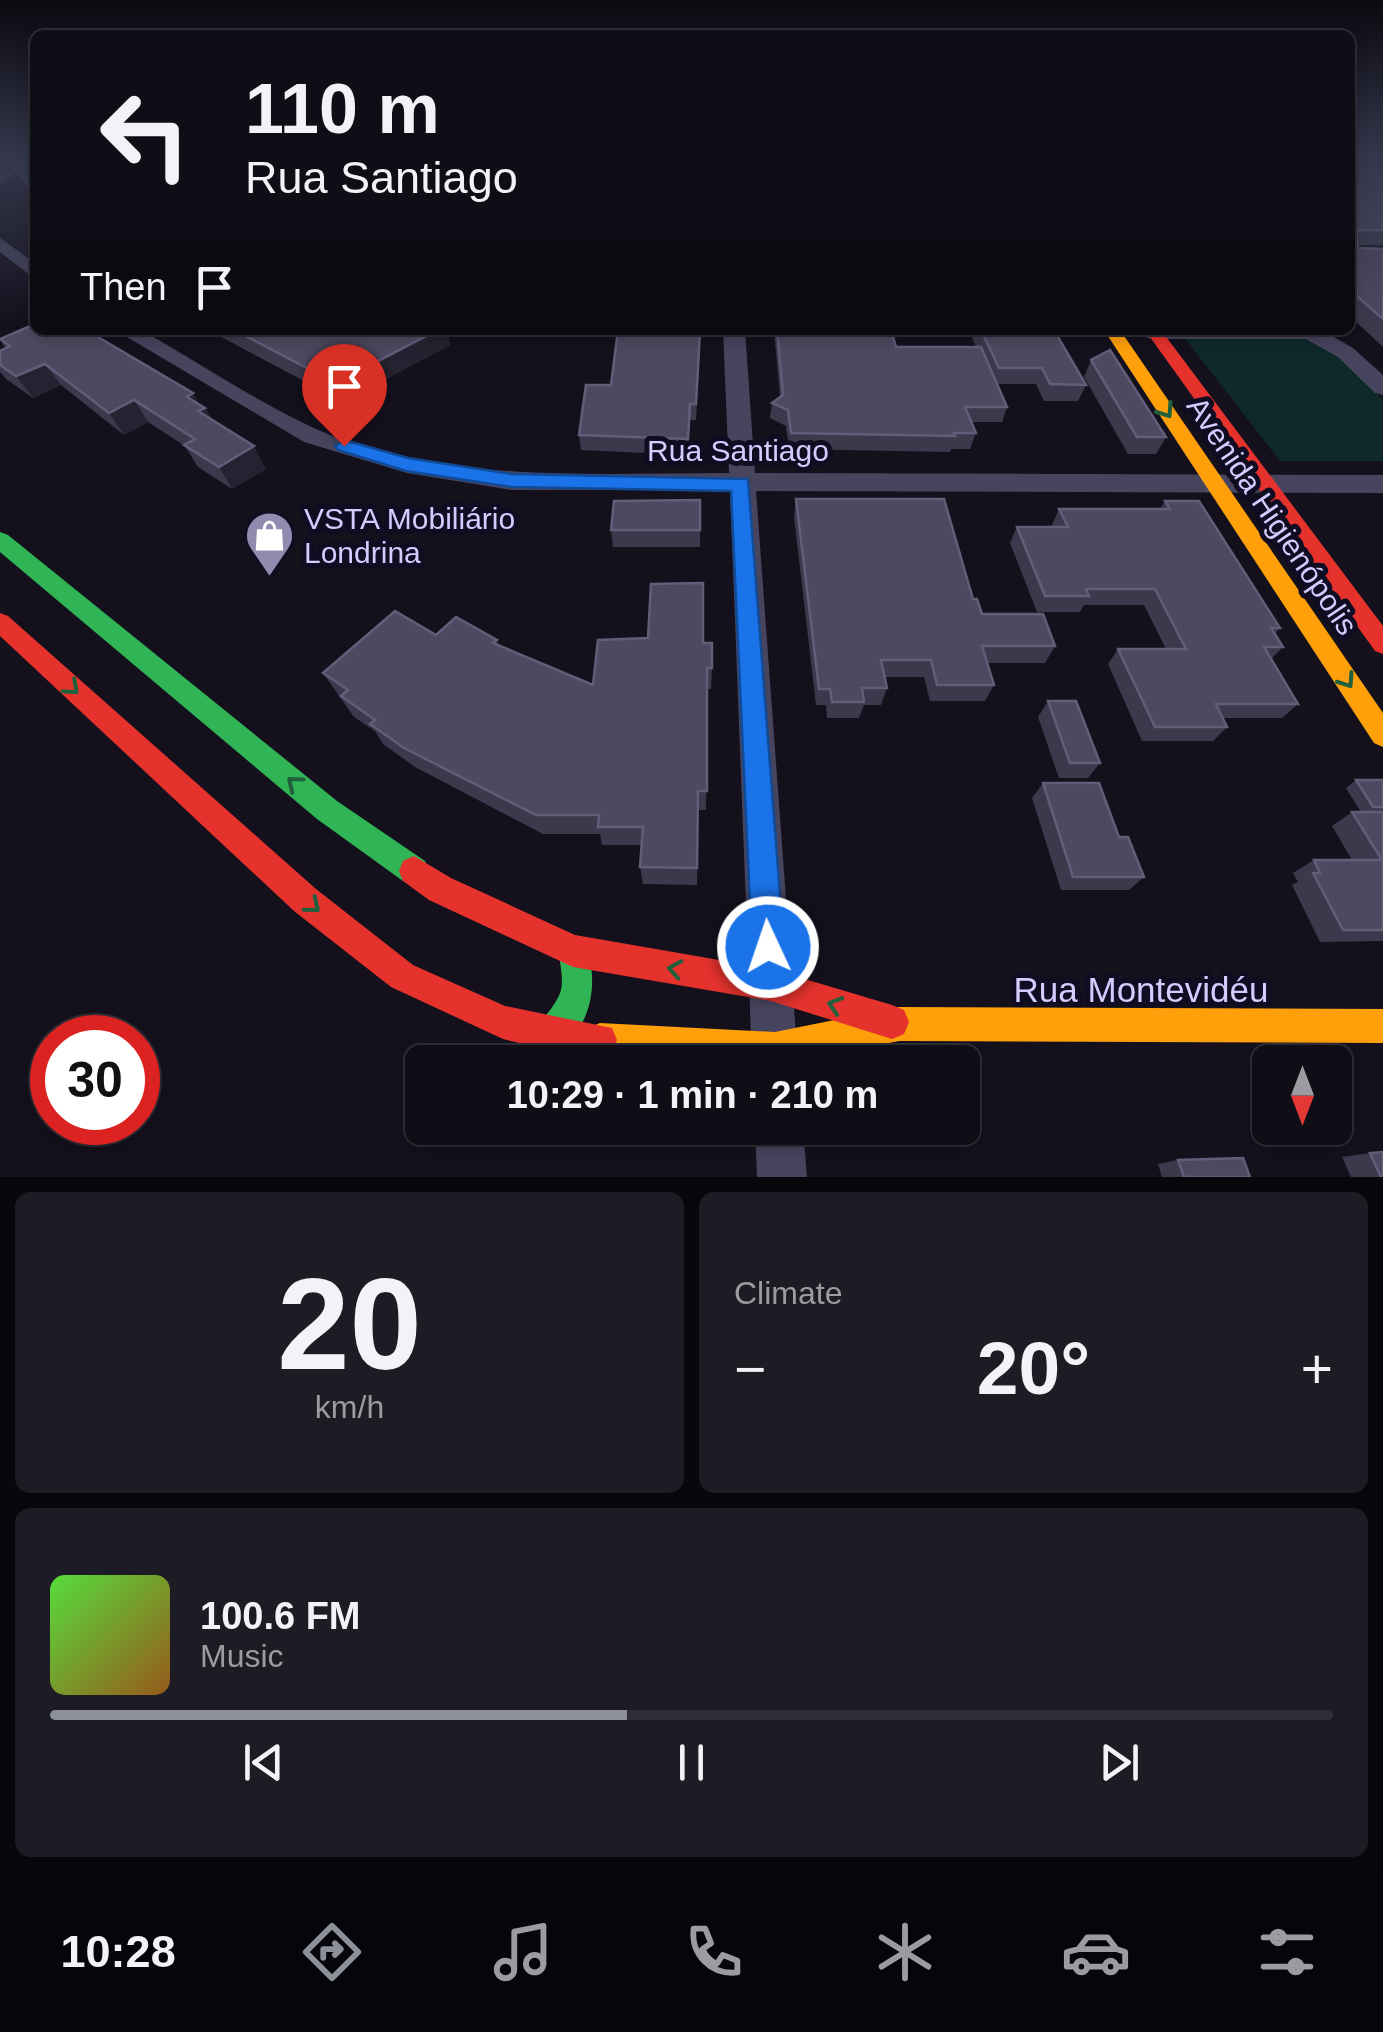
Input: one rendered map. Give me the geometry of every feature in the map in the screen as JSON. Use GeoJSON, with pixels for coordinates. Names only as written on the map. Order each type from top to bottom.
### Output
{"type":"FeatureCollection","features":[{"type":"Feature","properties":{"kind":"street"},"geometry":{"type":"LineString","coordinates":[[0,243],[30,270]]}},
{"type":"Feature","properties":{"kind":"street","name":"Rua Santiago"},"geometry":{"type":"LineString","coordinates":[[135,335],[313,437],[406,464],[512,481],[1383,484]]}},
{"type":"Feature","properties":{"kind":"street"},"geometry":{"type":"LineString","coordinates":[[734,335],[774,1045]]}},
{"type":"Feature","properties":{"kind":"street","name":"Avenida Higienópolis"},"geometry":{"type":"LineString","coordinates":[[1115,335],[1383,735]]}},
{"type":"Feature","properties":{"kind":"street","name":"Avenida Higienópolis"},"geometry":{"type":"LineString","coordinates":[[1157,335],[1383,644]]}},
{"type":"Feature","properties":{"kind":"street"},"geometry":{"type":"LineString","coordinates":[[1322,335],[1338,344],[1383,388]]}},
{"type":"Feature","properties":{"kind":"street","name":"Rua Montevidéu"},"geometry":{"type":"LineString","coordinates":[[0,540],[10,562],[327,810],[440,889],[574,951],[771,985],[899,1024]]}},
{"type":"Feature","properties":{"kind":"street","name":"Rua Montevidéu"},"geometry":{"type":"LineString","coordinates":[[0,622],[305,900],[402,976],[503,1022],[551,1034],[653,1045]]}},
{"type":"Feature","properties":{"kind":"street"},"geometry":{"type":"LineString","coordinates":[[551,1034],[578,998],[580,967],[574,951]]}},
{"type":"Feature","properties":{"kind":"street","name":"Rua Montevidéu"},"geometry":{"type":"LineString","coordinates":[[818,1045],[899,1024],[1383,1026]]}},
{"type":"Feature","properties":{"kind":"street"},"geometry":{"type":"LineString","coordinates":[[780,1145],[782,1177]]}},
{"type":"Feature","properties":{"kind":"green space"},"geometry":{"type":"Polygon","coordinates":[[[1183,336],[1320,337],[1383,400],[1383,461],[1280,461],[1183,336]]]}},
{"type":"Feature","properties":{"kind":"building"},"geometry":{"type":"Polygon","coordinates":[[[1355,215],[1383,215],[1383,230],[1360,230],[1356,234],[1358,248],[1383,249],[1383,319],[1355,294],[1355,215]]]}},
{"type":"Feature","properties":{"kind":"building"},"geometry":{"type":"Polygon","coordinates":[[[30,326],[30,335],[94,335],[193,393],[187,397],[205,408],[198,411],[254,446],[219,467],[184,445],[195,439],[134,400],[109,413],[45,364],[16,376],[0,365],[0,351],[10,346],[0,339],[30,326]]]}},
{"type":"Feature","properties":{"kind":"building"},"geometry":{"type":"Polygon","coordinates":[[[244,335],[428,335],[378,361],[367,356],[328,379],[244,335]]]}},
{"type":"Feature","properties":{"kind":"building"},"geometry":{"type":"Polygon","coordinates":[[[617,335],[700,335],[696,404],[690,404],[688,439],[579,435],[586,385],[611,385],[617,335]]]}},
{"type":"Feature","properties":{"kind":"building"},"geometry":{"type":"Polygon","coordinates":[[[777,335],[892,335],[896,347],[981,347],[1007,407],[965,407],[976,433],[954,433],[955,436],[791,433],[788,410],[772,403],[783,395],[777,335]]]}},
{"type":"Feature","properties":{"kind":"building"},"geometry":{"type":"Polygon","coordinates":[[[983,335],[1057,335],[1086,385],[1050,384],[1042,368],[999,368],[983,335]]]}},
{"type":"Feature","properties":{"kind":"building"},"geometry":{"type":"Polygon","coordinates":[[[1110,350],[1166,437],[1137,437],[1091,360],[1110,350]]]}},
{"type":"Feature","properties":{"kind":"building"},"geometry":{"type":"Polygon","coordinates":[[[796,499],[944,499],[973,599],[977,599],[982,614],[1043,614],[1055,646],[982,646],[994,685],[937,685],[931,660],[881,660],[887,688],[862,688],[864,702],[832,702],[830,689],[819,689],[796,499]]]}},
{"type":"Feature","properties":{"kind":"building"},"geometry":{"type":"Polygon","coordinates":[[[700,500],[700,530],[611,530],[614,501],[700,500]]]}},
{"type":"Feature","properties":{"kind":"building"},"geometry":{"type":"Polygon","coordinates":[[[1165,501],[1199,501],[1280,628],[1271,628],[1283,647],[1264,647],[1298,704],[1216,704],[1227,727],[1155,727],[1118,649],[1186,649],[1155,589],[1086,589],[1089,596],[1045,596],[1017,527],[1068,527],[1059,509],[1170,509],[1165,501]]]}},
{"type":"Feature","properties":{"kind":"building"},"geometry":{"type":"Polygon","coordinates":[[[703,583],[703,643],[712,643],[712,668],[707,668],[707,791],[698,791],[697,868],[640,867],[643,827],[598,827],[599,815],[536,815],[404,748],[370,724],[375,720],[341,696],[348,690],[323,673],[395,611],[436,635],[456,617],[497,640],[493,643],[593,685],[598,640],[648,638],[651,584],[703,583]]]}},
{"type":"Feature","properties":{"kind":"building"},"geometry":{"type":"Polygon","coordinates":[[[1048,701],[1076,701],[1100,763],[1070,763],[1048,701]]]}},
{"type":"Feature","properties":{"kind":"building"},"geometry":{"type":"Polygon","coordinates":[[[1356,780],[1383,780],[1383,807],[1373,807],[1356,780]]]}},
{"type":"Feature","properties":{"kind":"building"},"geometry":{"type":"Polygon","coordinates":[[[1043,783],[1099,783],[1119,837],[1128,837],[1144,877],[1073,877],[1043,783]]]}},
{"type":"Feature","properties":{"kind":"building"},"geometry":{"type":"Polygon","coordinates":[[[1352,812],[1383,812],[1383,930],[1343,930],[1313,873],[1320,873],[1314,860],[1382,860],[1352,812]]]}},
{"type":"Feature","properties":{"kind":"building"},"geometry":{"type":"Polygon","coordinates":[[[1383,1152],[1383,1177],[1381,1177],[1370,1153],[1383,1152]]]}},
{"type":"Feature","properties":{"kind":"building"},"geometry":{"type":"Polygon","coordinates":[[[1243,1158],[1250,1177],[1184,1177],[1178,1160],[1243,1158]]]}},
{"type":"Feature","properties":{"kind":"traffic: fast"},"geometry":{"type":"LineString","coordinates":[[0,540],[327,810],[414,871]]}},
{"type":"Feature","properties":{"kind":"traffic: fast"},"geometry":{"type":"LineString","coordinates":[[551,1034],[576,996],[578,975],[573,951]]}},
{"type":"Feature","properties":{"kind":"traffic: slow"},"geometry":{"type":"LineString","coordinates":[[1115,335],[1383,735]]}},
{"type":"Feature","properties":{"kind":"traffic: slow"},"geometry":{"type":"LineString","coordinates":[[600,1040],[775,1049],[899,1024],[1383,1026]]}},
{"type":"Feature","properties":{"kind":"traffic: jam"},"geometry":{"type":"LineString","coordinates":[[1157,335],[1383,644]]}},
{"type":"Feature","properties":{"kind":"traffic: jam"},"geometry":{"type":"LineString","coordinates":[[0,622],[305,900],[402,976],[503,1022],[571,1039],[600,1040]]}},
{"type":"Feature","properties":{"kind":"traffic: jam"},"geometry":{"type":"LineString","coordinates":[[414,871],[440,889],[573,951],[771,985],[892,1022]]}},
{"type":"Feature","properties":{"kind":"place","name":"VSTA Mobiliário Londrina"},"geometry":{"type":"Point","coordinates":[269,578]}},
{"type":"Feature","properties":{"kind":"route"},"geometry":{"type":"LineString","coordinates":[[344,446],[406,464],[512,481],[740,484],[768,947]]}}]}
